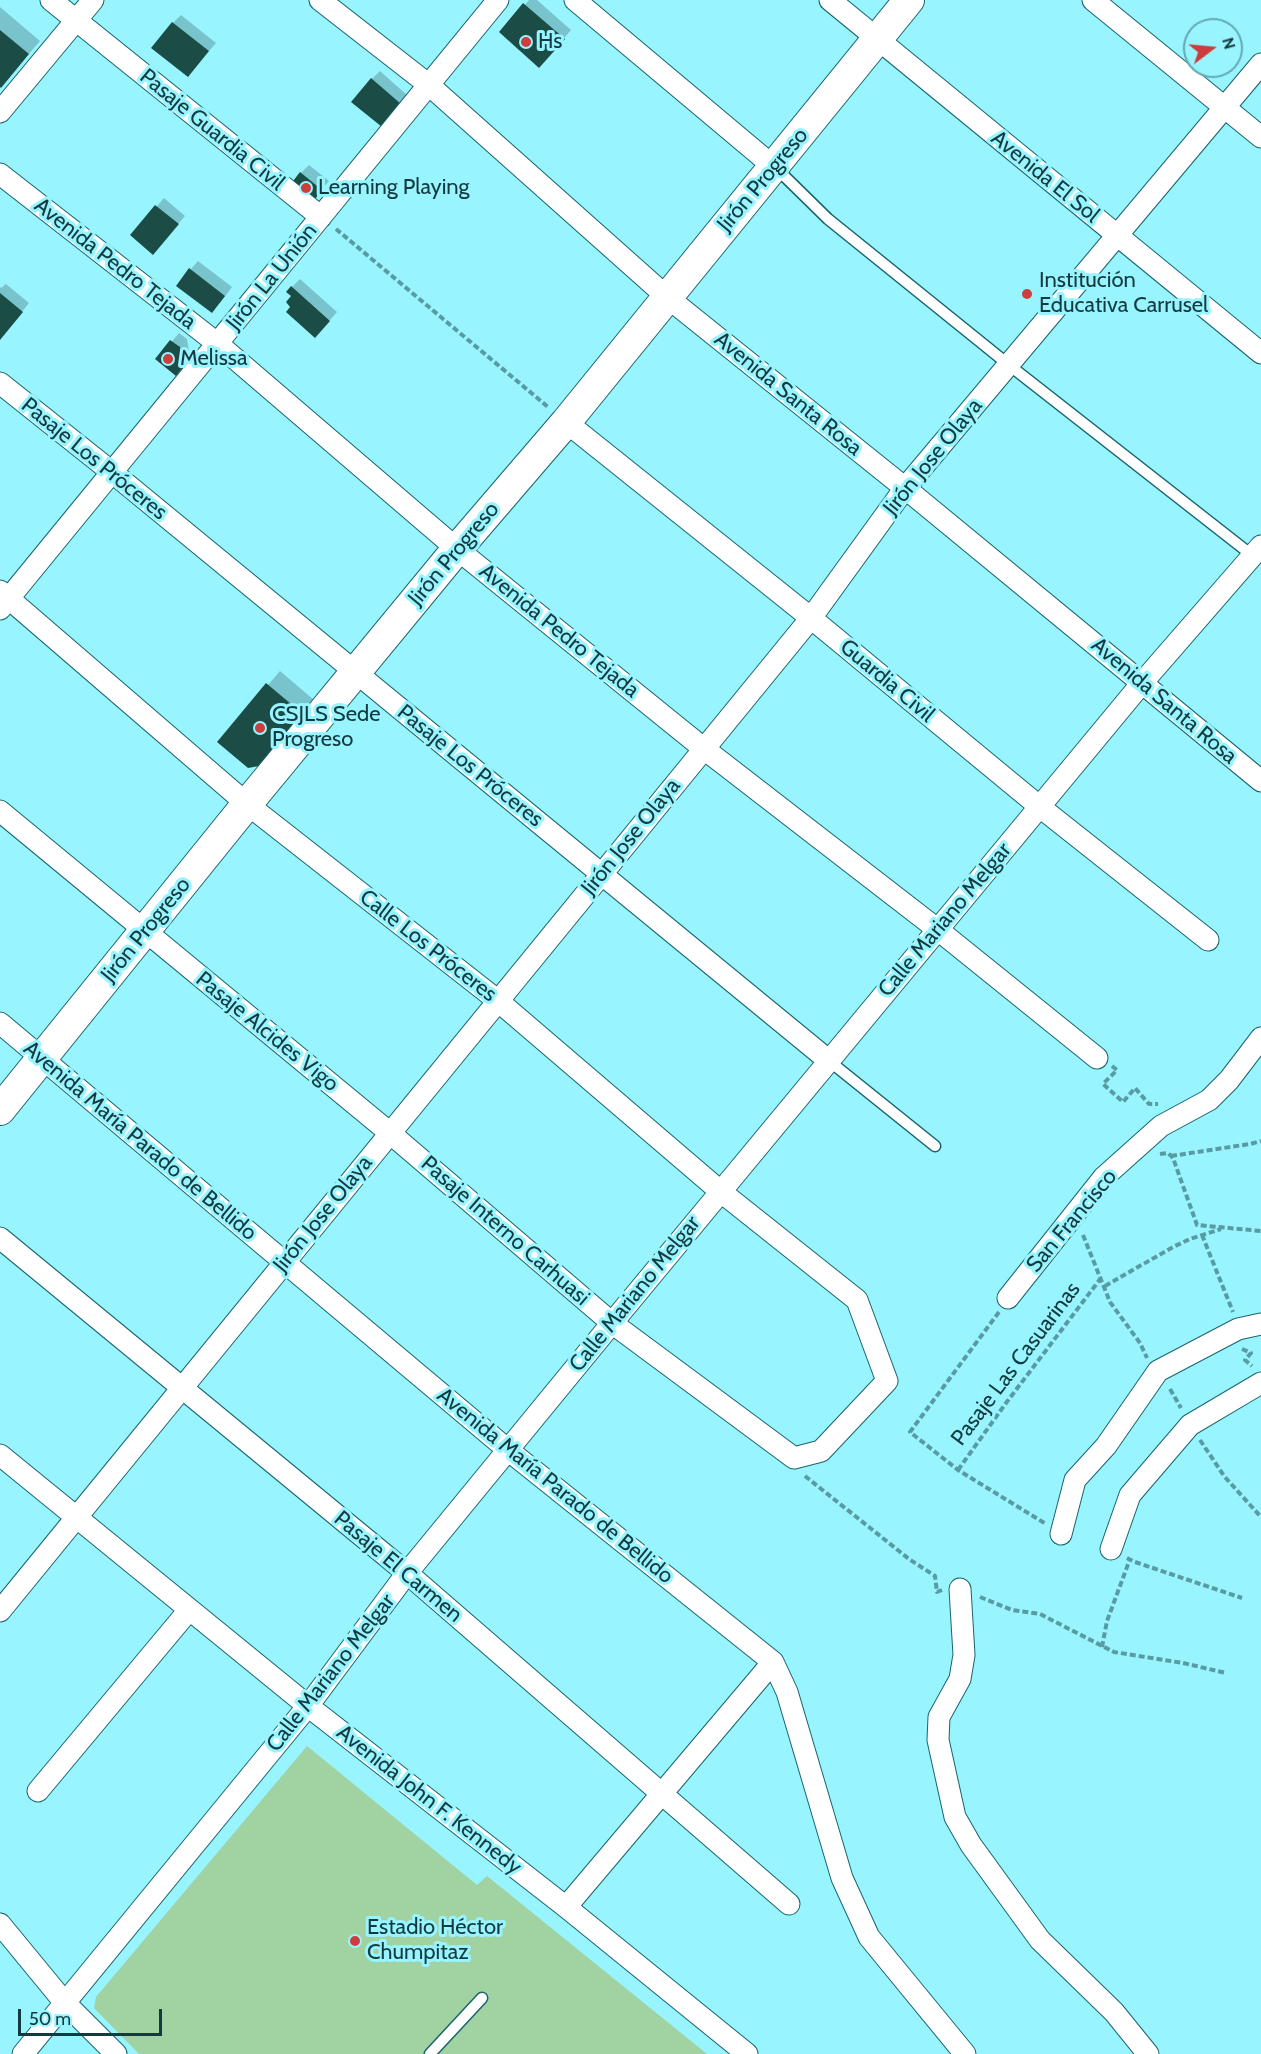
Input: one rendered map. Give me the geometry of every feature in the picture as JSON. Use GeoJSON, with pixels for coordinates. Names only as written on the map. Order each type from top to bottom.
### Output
{"type":"FeatureCollection","features":[{"type":"Feature","properties":{"kind":"street","name":"Pasaje Guardia Civil"},"geometry":{"type":"LineString","coordinates":[[51,0],[321,217]]}},
{"type":"Feature","properties":{"kind":"street"},"geometry":{"type":"LineString","coordinates":[[0,112],[93,0]]}},
{"type":"Feature","properties":{"kind":"street","name":"Avenida Santa Rosa"},"geometry":{"type":"LineString","coordinates":[[320,0],[429,85],[667,297],[905,488],[1261,781]]}},
{"type":"Feature","properties":{"kind":"street","name":"Jirón La Unión"},"geometry":{"type":"LineString","coordinates":[[3,600],[113,472],[498,0]]}},
{"type":"Feature","properties":{"kind":"street"},"geometry":{"type":"LineString","coordinates":[[575,0],[774,167]]}},
{"type":"Feature","properties":{"kind":"street","name":"Avenida El Sol"},"geometry":{"type":"LineString","coordinates":[[830,0],[1261,353]]}},
{"type":"Feature","properties":{"kind":"street","name":"Jirón Progreso"},"geometry":{"type":"LineString","coordinates":[[0,1110],[247,804],[457,549],[566,422],[879,40],[909,0]]}},
{"type":"Feature","properties":{"kind":"street"},"geometry":{"type":"LineString","coordinates":[[1093,0],[1261,137]]}},
{"type":"Feature","properties":{"kind":"street","name":"Jirón Jose Olaya"},"geometry":{"type":"LineString","coordinates":[[0,1611],[811,618],[905,488],[1261,64]]}},
{"type":"Feature","properties":{"kind":"street","name":"Avenida Pedro Tejada"},"geometry":{"type":"LineString","coordinates":[[0,174],[218,344],[457,549],[704,748],[1103,1061]]}},
{"type":"Feature","properties":{"kind":"street","name":"Pasaje Los Próceres"},"geometry":{"type":"LineString","coordinates":[[0,383],[113,472],[828,1060]]}},
{"type":"Feature","properties":{"kind":"street","name":"Guardia Civil"},"geometry":{"type":"LineString","coordinates":[[566,422],[811,618],[1040,807],[1208,940]]}},
{"type":"Feature","properties":{"kind":"street","name":"Calle Mariano Melgar"},"geometry":{"type":"LineString","coordinates":[[23,2054],[308,1706],[407,1573],[720,1191],[1142,683],[1257,551]]}},
{"type":"Feature","properties":{"kind":"street","name":"Calle Los Próceres"},"geometry":{"type":"LineString","coordinates":[[3,600],[247,804],[497,1000],[720,1191],[857,1300],[887,1381],[821,1451],[794,1458]]}},
{"type":"Feature","properties":{"kind":"street"},"geometry":{"type":"LineString","coordinates":[[0,811],[144,932]]}},
{"type":"Feature","properties":{"kind":"street","name":"Pasaje Alcides Vigo"},"geometry":{"type":"LineString","coordinates":[[144,932],[390,1133]]}},
{"type":"Feature","properties":{"kind":"street","name":"Avenida María Parado de Bellido"},"geometry":{"type":"LineString","coordinates":[[0,1023],[508,1450],[773,1662],[788,1692],[842,1878],[869,1937],[964,2054]]}},
{"type":"Feature","properties":{"kind":"street","name":"San Francisco"},"geometry":{"type":"LineString","coordinates":[[1008,1298],[1104,1177],[1161,1125],[1209,1100],[1230,1080],[1261,1038]]}},
{"type":"Feature","properties":{"kind":"street","name":"Pasaje Interno Carhuasi"},"geometry":{"type":"LineString","coordinates":[[390,1133],[612,1323],[794,1458]]}},
{"type":"Feature","properties":{"kind":"street","name":"Pasaje El Carmen"},"geometry":{"type":"LineString","coordinates":[[0,1238],[407,1573],[789,1904]]}},
{"type":"Feature","properties":{"kind":"street"},"geometry":{"type":"LineString","coordinates":[[1061,1534],[1075,1480],[1106,1446],[1156,1374],[1236,1330],[1261,1324]]}},
{"type":"Feature","properties":{"kind":"street"},"geometry":{"type":"LineString","coordinates":[[1111,1549],[1130,1495],[1190,1425],[1259,1377]]}},
{"type":"Feature","properties":{"kind":"street","name":"Avenida John F. Kennedy"},"geometry":{"type":"LineString","coordinates":[[0,1455],[308,1706],[566,1907],[747,2054]]}},
{"type":"Feature","properties":{"kind":"street"},"geometry":{"type":"LineString","coordinates":[[960,1589],[964,1655],[960,1679],[939,1717],[938,1740],[955,1817],[971,1845],[1040,1940],[1114,2012],[1148,2054]]}},
{"type":"Feature","properties":{"kind":"street"},"geometry":{"type":"LineString","coordinates":[[38,1791],[189,1610]]}},
{"type":"Feature","properties":{"kind":"street"},"geometry":{"type":"LineString","coordinates":[[566,1907],[773,1662]]}},
{"type":"Feature","properties":{"kind":"street"},"geometry":{"type":"LineString","coordinates":[[0,1924],[65,2003],[116,2054]]}},
{"type":"Feature","properties":{"kind":"lane"},"geometry":{"type":"LineString","coordinates":[[774,167],[828,219],[1009,365],[1257,551]]}},
{"type":"Feature","properties":{"kind":"lane"},"geometry":{"type":"LineString","coordinates":[[828,1060],[935,1146]]}},
{"type":"Feature","properties":{"kind":"lane"},"geometry":{"type":"LineString","coordinates":[[430,2054],[482,1998]]}},
{"type":"Feature","properties":{"kind":"path"},"geometry":{"type":"LineString","coordinates":[[321,217],[566,422]]}},
{"type":"Feature","properties":{"kind":"path"},"geometry":{"type":"LineString","coordinates":[[1103,1061],[1117,1070],[1103,1084],[1123,1102],[1135,1088],[1149,1104],[1163,1105],[1168,1108],[1158,1118],[1161,1125]]}},
{"type":"Feature","properties":{"kind":"path"},"geometry":{"type":"LineString","coordinates":[[1170,1156],[1261,1141]]}},
{"type":"Feature","properties":{"kind":"path"},"geometry":{"type":"LineString","coordinates":[[1175,1164],[1197,1225],[1261,1231]]}},
{"type":"Feature","properties":{"kind":"path"},"geometry":{"type":"LineString","coordinates":[[1074,1215],[1110,1302],[1140,1343],[1156,1374],[1224,1476],[1261,1517]]}},
{"type":"Feature","properties":{"kind":"path"},"geometry":{"type":"LineString","coordinates":[[1104,1287],[1173,1247],[1225,1228]]}},
{"type":"Feature","properties":{"kind":"path"},"geometry":{"type":"LineString","coordinates":[[1202,1235],[1233,1312],[1240,1313],[1237,1317],[1236,1330],[1250,1341],[1240,1348],[1251,1353],[1245,1360],[1251,1364],[1259,1377]]}},
{"type":"Feature","properties":{"kind":"path","name":"Pasaje Las Casuarinas"},"geometry":{"type":"LineString","coordinates":[[958,1470],[1101,1278]]}},
{"type":"Feature","properties":{"kind":"path"},"geometry":{"type":"LineString","coordinates":[[1008,1298],[910,1432],[958,1470],[1061,1534]]}},
{"type":"Feature","properties":{"kind":"path"},"geometry":{"type":"LineString","coordinates":[[794,1458],[803,1468],[805,1476],[909,1559],[935,1576],[937,1592],[950,1588],[960,1589],[1012,1610],[1040,1614],[1114,1652],[1183,1663],[1226,1673]]}},
{"type":"Feature","properties":{"kind":"path"},"geometry":{"type":"LineString","coordinates":[[1111,1549],[1130,1559],[1242,1598]]}},
{"type":"Feature","properties":{"kind":"path"},"geometry":{"type":"LineString","coordinates":[[1101,1647],[1107,1621],[1130,1559]]}},
{"type":"Feature","properties":{"kind":"green space","name":"Estadio Héctor Chumpitaz"},"geometry":{"type":"Polygon","coordinates":[[[307,1746],[477,1885],[487,1876],[707,2054],[139,2054],[94,2008],[96,1997],[307,1746]]]}},
{"type":"Feature","properties":{"kind":"building"},"geometry":{"type":"Polygon","coordinates":[[[523,3],[565,39],[539,68],[499,32],[523,3]]]}},
{"type":"Feature","properties":{"kind":"building"},"geometry":{"type":"Polygon","coordinates":[[[172,22],[209,51],[188,77],[151,48],[172,22]]]}},
{"type":"Feature","properties":{"kind":"building"},"geometry":{"type":"Polygon","coordinates":[[[0,30],[29,54],[1,88],[0,87],[0,30]]]}},
{"type":"Feature","properties":{"kind":"building"},"geometry":{"type":"Polygon","coordinates":[[[371,78],[401,104],[382,127],[351,102],[371,78]]]}},
{"type":"Feature","properties":{"kind":"building","name":"Learning Playing"},"geometry":{"type":"Polygon","coordinates":[[[300,172],[322,190],[312,203],[290,185],[300,172]]]}},
{"type":"Feature","properties":{"kind":"building"},"geometry":{"type":"Polygon","coordinates":[[[155,205],[179,224],[153,255],[130,235],[155,205]]]}},
{"type":"Feature","properties":{"kind":"building"},"geometry":{"type":"Polygon","coordinates":[[[189,268],[225,296],[212,313],[176,286],[189,268]]]}},
{"type":"Feature","properties":{"kind":"building"},"geometry":{"type":"Polygon","coordinates":[[[291,286],[330,321],[315,338],[286,312],[290,307],[286,302],[291,296],[286,292],[291,286]]]}},
{"type":"Feature","properties":{"kind":"building"},"geometry":{"type":"Polygon","coordinates":[[[0,293],[23,312],[0,340],[0,293]]]}},
{"type":"Feature","properties":{"kind":"building"},"geometry":{"type":"Polygon","coordinates":[[[170,340],[180,347],[183,367],[176,376],[155,359],[170,340]]]}},
{"type":"Feature","properties":{"kind":"building","name":"CSJLS Sede Progreso"},"geometry":{"type":"Polygon","coordinates":[[[266,683],[303,714],[259,766],[248,768],[217,742],[266,683]]]}},
{"type":"Feature","properties":{"kind":"place","name":"Hs"},"geometry":{"type":"Point","coordinates":[526,42]}},
{"type":"Feature","properties":{"kind":"place","name":"Learning Playing"},"geometry":{"type":"Point","coordinates":[306,188]}},
{"type":"Feature","properties":{"kind":"place","name":"Institución Educativa Carrusel"},"geometry":{"type":"Point","coordinates":[1027,294]}},
{"type":"Feature","properties":{"kind":"place","name":"Melissa"},"geometry":{"type":"Point","coordinates":[168,359]}},
{"type":"Feature","properties":{"kind":"place","name":"CSJLS Sede Progreso"},"geometry":{"type":"Point","coordinates":[260,728]}},
{"type":"Feature","properties":{"kind":"place","name":"Estadio Héctor Chumpitaz"},"geometry":{"type":"Point","coordinates":[355,1941]}}]}
